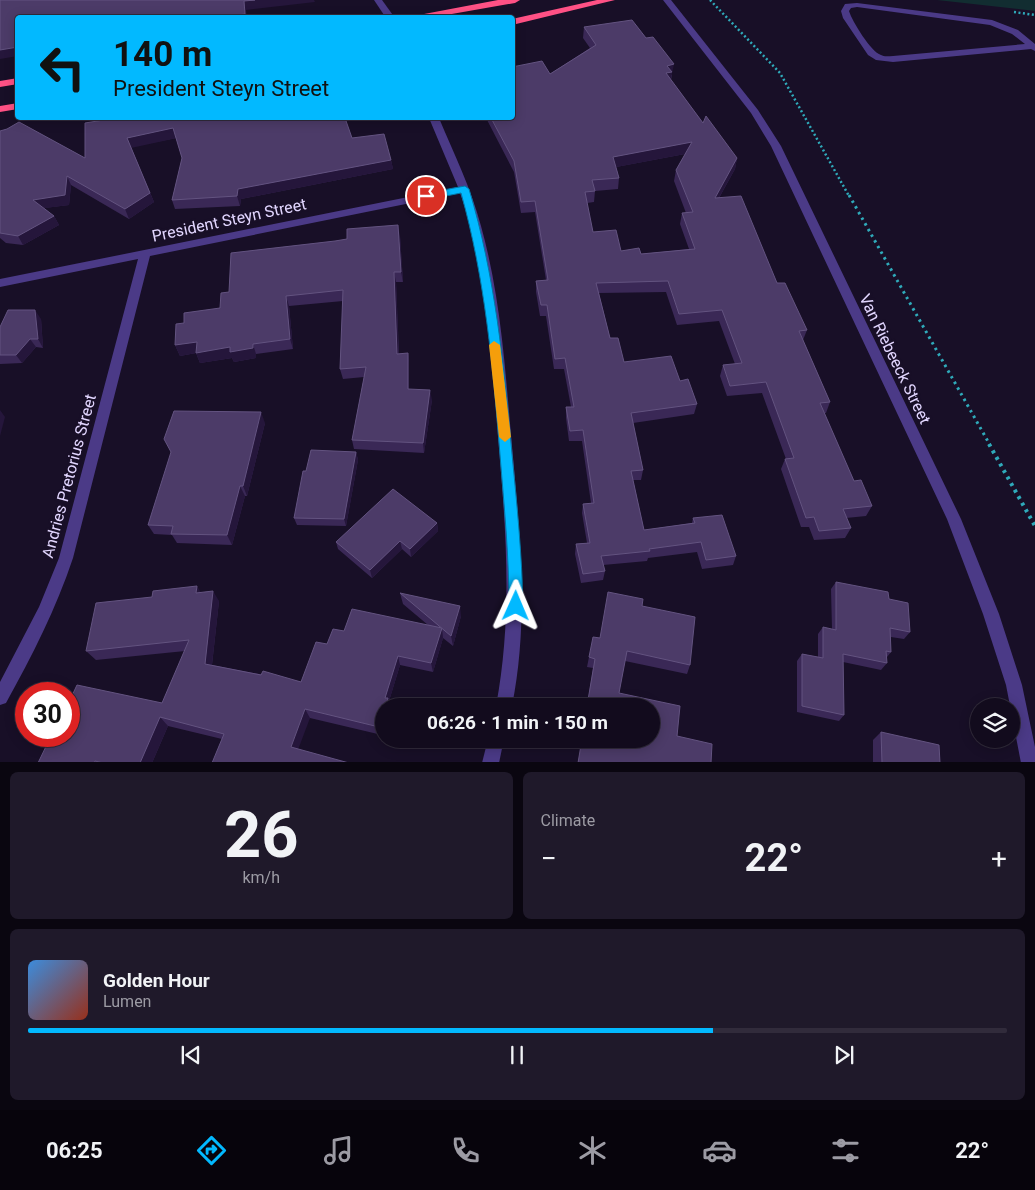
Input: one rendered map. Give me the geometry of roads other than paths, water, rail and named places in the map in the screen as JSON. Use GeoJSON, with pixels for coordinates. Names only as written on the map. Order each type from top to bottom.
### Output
{"type":"FeatureCollection","features":[{"type":"Feature","properties":{"kind":"highway"},"geometry":{"type":"LineString","coordinates":[[426,15],[515,0]]}},
{"type":"Feature","properties":{"kind":"highway"},"geometry":{"type":"LineString","coordinates":[[515,21],[610,0]]}},
{"type":"Feature","properties":{"kind":"highway"},"geometry":{"type":"LineString","coordinates":[[0,84],[15,82]]}},
{"type":"Feature","properties":{"kind":"highway"},"geometry":{"type":"LineString","coordinates":[[0,109],[15,106]]}},
{"type":"Feature","properties":{"kind":"street"},"geometry":{"type":"LineString","coordinates":[[378,0],[389,15]]}},
{"type":"Feature","properties":{"kind":"street","name":"Van Riebeeck Street"},"geometry":{"type":"LineString","coordinates":[[667,0],[755,112],[776,146],[954,519],[991,614],[1014,685],[1030,762]]}},
{"type":"Feature","properties":{"kind":"street"},"geometry":{"type":"LineString","coordinates":[[857,5],[978,21],[1009,29],[1034,47],[894,59],[879,58],[866,48],[844,11],[848,6],[857,5]]}},
{"type":"Feature","properties":{"kind":"street"},"geometry":{"type":"LineString","coordinates":[[435,120],[465,189],[486,276],[502,402],[516,569],[515,623],[505,698]]}},
{"type":"Feature","properties":{"kind":"street","name":"President Steyn Street"},"geometry":{"type":"LineString","coordinates":[[0,283],[465,189]]}},
{"type":"Feature","properties":{"kind":"street","name":"Andries Pretorius Street"},"geometry":{"type":"LineString","coordinates":[[0,698],[26,654],[56,588],[66,558],[145,254]]}},
{"type":"Feature","properties":{"kind":"street"},"geometry":{"type":"LineString","coordinates":[[490,762],[494,748]]}}]}
